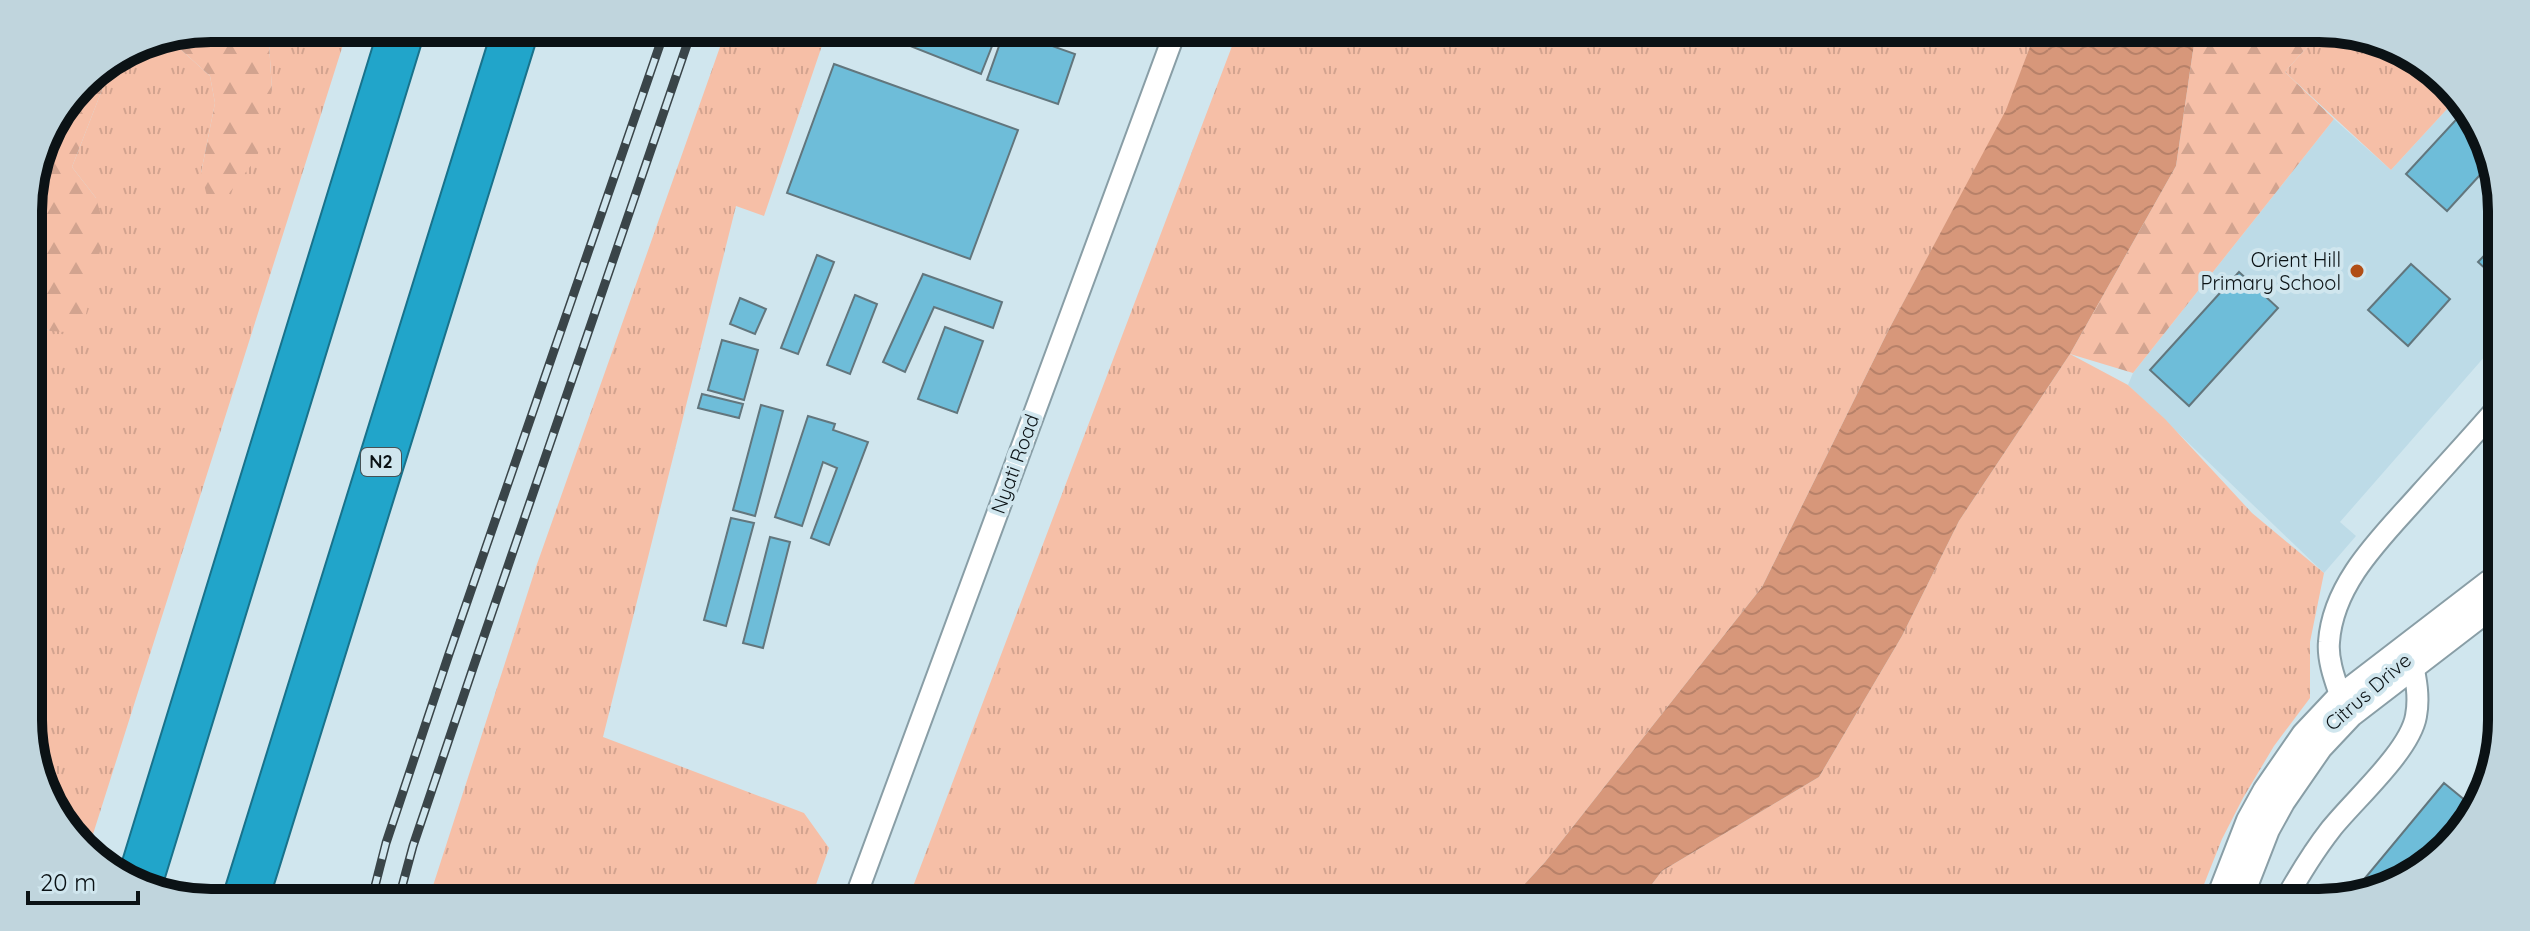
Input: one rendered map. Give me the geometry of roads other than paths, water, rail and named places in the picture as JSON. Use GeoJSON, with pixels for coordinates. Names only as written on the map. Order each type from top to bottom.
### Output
{"type":"FeatureCollection","features":[{"type":"Feature","properties":{"kind":"highway"},"geometry":{"type":"LineString","coordinates":[[142,874],[398,42]]}},
{"type":"Feature","properties":{"kind":"highway","name":"N2"},"geometry":{"type":"LineString","coordinates":[[249,889],[512,42]]}},
{"type":"Feature","properties":{"kind":"street","name":"Citrus Drive"},"geometry":{"type":"LineString","coordinates":[[2233,889],[2258,825],[2312,741],[2344,707],[2488,596]]}},
{"type":"Feature","properties":{"kind":"lane","name":"Nyati Road"},"geometry":{"type":"LineString","coordinates":[[859,889],[1171,42]]}},
{"type":"Feature","properties":{"kind":"lane"},"geometry":{"type":"LineString","coordinates":[[2344,707],[2328,644],[2345,586],[2369,552],[2488,418]]}},
{"type":"Feature","properties":{"kind":"lane"},"geometry":{"type":"LineString","coordinates":[[2291,889],[2330,830],[2412,731],[2418,695],[2411,655]]}},
{"type":"Feature","properties":{"kind":"water"},"geometry":{"type":"Polygon","coordinates":[[[2032,42],[2194,42],[2176,166],[2070,354],[1959,521],[1902,636],[1819,777],[1662,871],[1648,889],[1520,889],[1545,862],[1762,587],[1888,331],[2006,110],[2032,42]]]}},
{"type":"Feature","properties":{"kind":"railway"},"geometry":{"type":"LineString","coordinates":[[374,889],[386,843],[449,654],[661,42]]}},
{"type":"Feature","properties":{"kind":"railway"},"geometry":{"type":"LineString","coordinates":[[401,889],[473,668],[688,42]]}},
{"type":"Feature","properties":{"kind":"place","name":"Orient Hill Primary School"},"geometry":{"type":"Point","coordinates":[2357,271]}}]}
